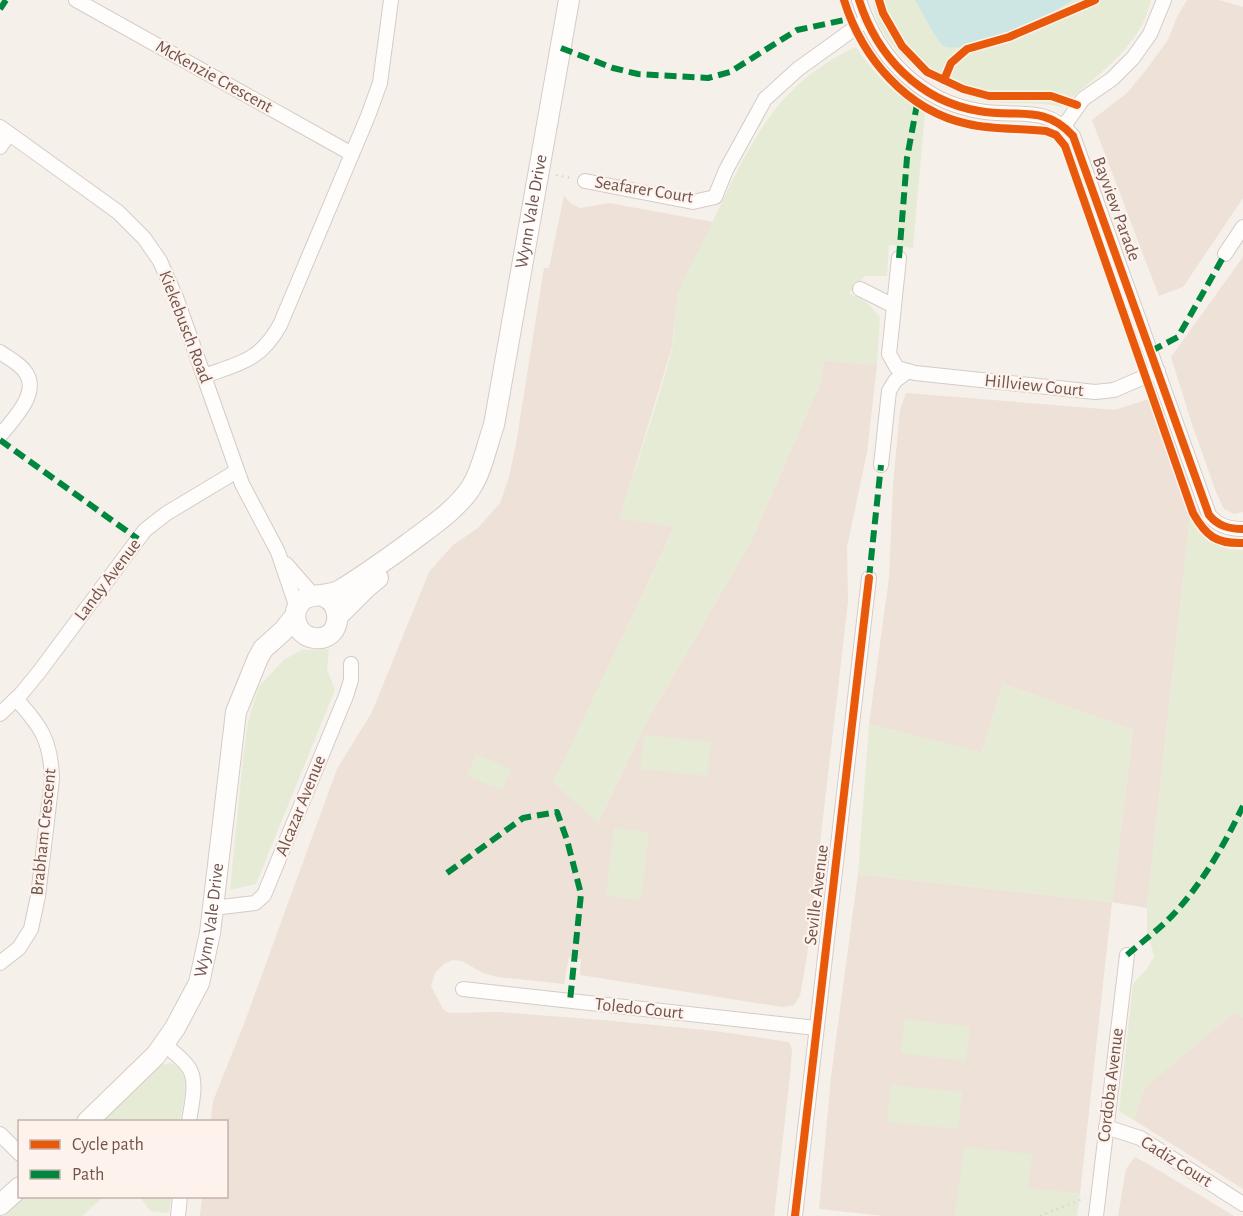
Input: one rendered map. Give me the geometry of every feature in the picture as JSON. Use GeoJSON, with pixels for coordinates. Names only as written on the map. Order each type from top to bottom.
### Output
{"type":"FeatureCollection","features":[{"type":"Feature","properties":{"kind":"main road","name":"Wynn Vale Drive"},"geometry":{"type":"LineString","coordinates":[[338,616],[367,587],[455,522],[477,498],[487,476],[493,454],[494,425],[569,0]]}},
{"type":"Feature","properties":{"kind":"main road","name":"Wynn Vale Drive"},"geometry":{"type":"LineString","coordinates":[[318,596],[337,592],[361,577],[455,506],[471,488],[494,425]]}},
{"type":"Feature","properties":{"kind":"main road"},"geometry":{"type":"LineString","coordinates":[[318,596],[334,604],[338,616],[334,629],[329,634],[313,638],[305,635],[299,629],[296,612],[304,599],[318,596]]}},
{"type":"Feature","properties":{"kind":"main road","name":"Wynn Vale Drive"},"geometry":{"type":"LineString","coordinates":[[89,1120],[146,1066],[165,1044],[199,983],[207,955],[235,721],[239,704],[263,649],[283,631],[296,612]]}},
{"type":"Feature","properties":{"kind":"main road","name":"Wynn Vale Drive"},"geometry":{"type":"LineString","coordinates":[[248,680],[283,646],[313,638]]}},
{"type":"Feature","properties":{"kind":"main road"},"geometry":{"type":"LineString","coordinates":[[0,1205],[18,1188]]}},
{"type":"Feature","properties":{"kind":"street","name":"McKenzie Crescent"},"geometry":{"type":"LineString","coordinates":[[76,0],[352,154]]}},
{"type":"Feature","properties":{"kind":"street"},"geometry":{"type":"LineString","coordinates":[[204,376],[250,358],[270,343],[280,325],[380,83],[391,0]]}},
{"type":"Feature","properties":{"kind":"street"},"geometry":{"type":"LineString","coordinates":[[859,0],[866,20],[892,63],[932,95],[955,105],[979,111],[1040,115],[1064,126],[1083,99],[1112,80],[1133,58],[1150,34],[1164,0]]}},
{"type":"Feature","properties":{"kind":"street","name":"Seafarer Court"},"geometry":{"type":"LineString","coordinates":[[585,181],[693,202],[715,197],[726,170],[765,99],[798,69],[866,20]]}},
{"type":"Feature","properties":{"kind":"street","name":"Bayview Parade"},"geometry":{"type":"LineString","coordinates":[[1064,126],[1076,140],[1209,514],[1222,526],[1243,529]]}},
{"type":"Feature","properties":{"kind":"street"},"geometry":{"type":"LineString","coordinates":[[0,147],[5,131]]}},
{"type":"Feature","properties":{"kind":"street","name":"Kiekebusch Road"},"geometry":{"type":"LineString","coordinates":[[5,131],[118,212],[144,238],[160,261],[177,300],[237,471],[278,552],[296,612]]}},
{"type":"Feature","properties":{"kind":"street"},"geometry":{"type":"LineString","coordinates":[[1225,254],[1243,227]]}},
{"type":"Feature","properties":{"kind":"street"},"geometry":{"type":"LineString","coordinates":[[899,258],[889,354],[897,368],[908,371]]}},
{"type":"Feature","properties":{"kind":"street"},"geometry":{"type":"LineString","coordinates":[[860,289],[894,306]]}},
{"type":"Feature","properties":{"kind":"street"},"geometry":{"type":"LineString","coordinates":[[0,352],[26,372],[30,381],[30,391],[0,436]]}},
{"type":"Feature","properties":{"kind":"street","name":"Hillview Court"},"geometry":{"type":"LineString","coordinates":[[908,371],[1095,392],[1114,390],[1158,370]]}},
{"type":"Feature","properties":{"kind":"street"},"geometry":{"type":"LineString","coordinates":[[881,465],[889,391],[895,381],[908,371]]}},
{"type":"Feature","properties":{"kind":"street","name":"Landy Avenue"},"geometry":{"type":"LineString","coordinates":[[0,714],[39,672],[145,530],[166,513],[237,471]]}},
{"type":"Feature","properties":{"kind":"street","name":"Kiekebusch Road"},"geometry":{"type":"LineString","coordinates":[[278,552],[318,596]]}},
{"type":"Feature","properties":{"kind":"street","name":"Seville Avenue"},"geometry":{"type":"LineString","coordinates":[[795,1216],[869,578]]}},
{"type":"Feature","properties":{"kind":"street","name":"Alcazar Avenue"},"geometry":{"type":"LineString","coordinates":[[213,908],[255,903],[264,895],[346,696],[351,680],[351,664]]}},
{"type":"Feature","properties":{"kind":"street","name":"Brabham Crescent"},"geometry":{"type":"LineString","coordinates":[[0,963],[19,948],[31,929],[39,896],[52,779],[46,738],[35,719],[16,699]]}},
{"type":"Feature","properties":{"kind":"street","name":"Cordoba Avenue"},"geometry":{"type":"LineString","coordinates":[[1096,1216],[1127,955]]}},
{"type":"Feature","properties":{"kind":"street","name":"Toledo Court"},"geometry":{"type":"LineString","coordinates":[[463,989],[816,1028]]}},
{"type":"Feature","properties":{"kind":"street"},"geometry":{"type":"LineString","coordinates":[[165,1044],[191,1072],[193,1085],[189,1120]]}},
{"type":"Feature","properties":{"kind":"street","name":"Cadiz Court"},"geometry":{"type":"LineString","coordinates":[[1106,1126],[1140,1138],[1243,1204]]}},
{"type":"Feature","properties":{"kind":"street"},"geometry":{"type":"LineString","coordinates":[[0,1134],[18,1152]]}},
{"type":"Feature","properties":{"kind":"street"},"geometry":{"type":"LineString","coordinates":[[178,1216],[180,1198]]}},
{"type":"Feature","properties":{"kind":"path"},"geometry":{"type":"LineString","coordinates":[[539,172],[585,181]]}},
{"type":"Feature","properties":{"kind":"path"},"geometry":{"type":"LineString","coordinates":[[1040,1216],[1098,1193]]}},
{"type":"Feature","properties":{"kind":"shaded area"},"geometry":{"type":"Polygon","coordinates":[[[1187,0],[1219,0],[1243,7],[1243,198],[1183,287],[1159,296],[1092,120],[1127,93],[1146,70],[1168,40],[1187,0]]]}},
{"type":"Feature","properties":{"kind":"shaded area"},"geometry":{"type":"Polygon","coordinates":[[[564,195],[570,203],[580,208],[609,203],[713,222],[678,294],[672,347],[620,518],[675,526],[554,782],[598,823],[646,723],[752,539],[821,381],[824,360],[877,365],[867,452],[847,547],[848,602],[807,956],[800,996],[794,1005],[782,1007],[580,975],[581,959],[569,957],[564,984],[498,977],[483,973],[462,961],[453,960],[444,964],[435,973],[431,986],[443,1009],[449,1013],[498,1012],[603,1020],[715,1031],[789,1042],[792,1049],[790,1076],[774,1216],[200,1216],[202,1198],[228,1198],[228,1120],[211,1120],[213,1101],[244,1024],[337,769],[372,712],[429,572],[453,545],[478,528],[500,503],[509,477],[516,444],[544,268],[549,268],[564,195]]]}},
{"type":"Feature","properties":{"kind":"shaded area"},"geometry":{"type":"Polygon","coordinates":[[[1243,257],[1243,512],[1234,514],[1224,509],[1216,492],[1171,357],[1243,257]]]}},
{"type":"Feature","properties":{"kind":"shaded area"},"geometry":{"type":"Polygon","coordinates":[[[906,393],[1115,410],[1152,398],[1190,517],[1147,908],[1112,902],[1133,730],[1003,684],[982,753],[869,724],[889,578],[893,485],[900,410],[906,393]]]}},
{"type":"Feature","properties":{"kind":"shaded area"},"geometry":{"type":"Polygon","coordinates":[[[858,874],[1112,902],[1080,1194],[961,1181],[955,1216],[884,1216],[819,1209],[831,1077],[858,874]]]}},
{"type":"Feature","properties":{"kind":"shaded area"},"geometry":{"type":"Polygon","coordinates":[[[1235,1012],[1243,1017],[1243,1189],[1134,1120],[1144,1088],[1235,1012]]]}},
{"type":"Feature","properties":{"kind":"shaded area"},"geometry":{"type":"Polygon","coordinates":[[[1135,1157],[1234,1216],[1118,1216],[1126,1169],[1135,1157]]]}},
{"type":"Feature","properties":{"kind":"green space"},"geometry":{"type":"Polygon","coordinates":[[[873,0],[1151,0],[1138,33],[1127,47],[1061,107],[992,102],[957,93],[941,85],[911,65],[898,52],[878,23],[873,0]]]}},
{"type":"Feature","properties":{"kind":"green space"},"geometry":{"type":"Polygon","coordinates":[[[856,47],[886,84],[925,112],[913,248],[889,245],[887,276],[865,276],[849,293],[866,302],[880,317],[877,365],[824,360],[821,381],[752,539],[646,723],[598,823],[553,782],[675,527],[620,518],[672,349],[680,288],[736,173],[765,123],[803,80],[856,47]]]}},
{"type":"Feature","properties":{"kind":"green space"},"geometry":{"type":"Polygon","coordinates":[[[1190,517],[1200,531],[1218,545],[1243,550],[1243,1017],[1235,1012],[1144,1088],[1134,1120],[1119,1111],[1133,984],[1154,957],[1147,937],[1147,908],[1190,517]]]}},
{"type":"Feature","properties":{"kind":"green space"},"geometry":{"type":"Polygon","coordinates":[[[329,649],[327,669],[335,690],[256,884],[230,890],[248,722],[259,686],[285,659],[302,650],[329,649]]]}},
{"type":"Feature","properties":{"kind":"green space"},"geometry":{"type":"Polygon","coordinates":[[[1003,684],[1133,730],[1112,902],[858,874],[869,724],[982,753],[1003,684]]]}},
{"type":"Feature","properties":{"kind":"green space"},"geometry":{"type":"Polygon","coordinates":[[[644,735],[711,742],[707,776],[640,769],[644,735]]]}},
{"type":"Feature","properties":{"kind":"green space"},"geometry":{"type":"Polygon","coordinates":[[[476,754],[511,769],[502,790],[467,776],[476,754]]]}},
{"type":"Feature","properties":{"kind":"green space"},"geometry":{"type":"Polygon","coordinates":[[[614,828],[649,832],[641,900],[606,896],[614,828]]]}},
{"type":"Feature","properties":{"kind":"green space"},"geometry":{"type":"Polygon","coordinates":[[[905,1019],[970,1027],[966,1061],[901,1053],[905,1019]]]}},
{"type":"Feature","properties":{"kind":"green space"},"geometry":{"type":"Polygon","coordinates":[[[170,1063],[182,1073],[185,1088],[180,1120],[101,1120],[157,1066],[170,1063]]]}},
{"type":"Feature","properties":{"kind":"green space"},"geometry":{"type":"Polygon","coordinates":[[[891,1085],[962,1092],[958,1129],[887,1122],[891,1085]]]}},
{"type":"Feature","properties":{"kind":"green space"},"geometry":{"type":"Polygon","coordinates":[[[964,1147],[1032,1154],[1028,1188],[1080,1194],[1077,1216],[955,1216],[964,1147]]]}},
{"type":"Feature","properties":{"kind":"green space"},"geometry":{"type":"Polygon","coordinates":[[[21,1198],[102,1198],[82,1216],[5,1216],[21,1198]]]}},
{"type":"Feature","properties":{"kind":"green space"},"geometry":{"type":"Polygon","coordinates":[[[141,1198],[171,1198],[169,1213],[150,1211],[141,1198]]]}},
{"type":"Feature","properties":{"kind":"water"},"geometry":{"type":"Polygon","coordinates":[[[915,0],[1073,0],[1009,32],[970,45],[955,47],[941,44],[915,0]]]}},
{"type":"Feature","properties":{"kind":"marked path"},"geometry":{"type":"LineString","coordinates":[[0,9],[6,0]]}},
{"type":"Feature","properties":{"kind":"marked path"},"geometry":{"type":"LineString","coordinates":[[561,48],[613,68],[638,74],[708,78],[730,72],[797,30],[854,18]]}},
{"type":"Feature","properties":{"kind":"marked path"},"geometry":{"type":"LineString","coordinates":[[899,258],[907,158],[918,99]]}},
{"type":"Feature","properties":{"kind":"marked path"},"geometry":{"type":"LineString","coordinates":[[1151,351],[1178,337],[1225,254]]}},
{"type":"Feature","properties":{"kind":"marked path"},"geometry":{"type":"LineString","coordinates":[[0,440],[138,539]]}},
{"type":"Feature","properties":{"kind":"marked path"},"geometry":{"type":"LineString","coordinates":[[869,578],[881,465]]}},
{"type":"Feature","properties":{"kind":"marked path"},"geometry":{"type":"LineString","coordinates":[[1127,955],[1167,921],[1189,896],[1214,859],[1243,806]]}},
{"type":"Feature","properties":{"kind":"marked path"},"geometry":{"type":"LineString","coordinates":[[447,873],[523,818],[557,812],[581,894],[570,1001]]}},
{"type":"Feature","properties":{"kind":"cycle path"},"geometry":{"type":"LineString","coordinates":[[844,0],[862,42],[875,61],[890,79],[925,107],[968,124],[1046,131],[1056,135],[1065,146],[1193,513],[1202,528],[1213,537],[1226,542],[1243,543]]}},
{"type":"Feature","properties":{"kind":"cycle path"},"geometry":{"type":"LineString","coordinates":[[859,0],[877,40],[903,73],[919,86],[957,106],[993,113],[1041,116],[1062,126],[1073,136],[1209,515],[1224,526],[1243,529]]}},
{"type":"Feature","properties":{"kind":"cycle path"},"geometry":{"type":"LineString","coordinates":[[879,0],[883,13],[902,46],[927,72],[963,89],[989,96],[1051,96],[1077,105]]}},
{"type":"Feature","properties":{"kind":"cycle path"},"geometry":{"type":"LineString","coordinates":[[944,80],[951,63],[967,49],[1009,37],[1095,0]]}},
{"type":"Feature","properties":{"kind":"cycle path"},"geometry":{"type":"LineString","coordinates":[[795,1216],[869,578]]}}]}
